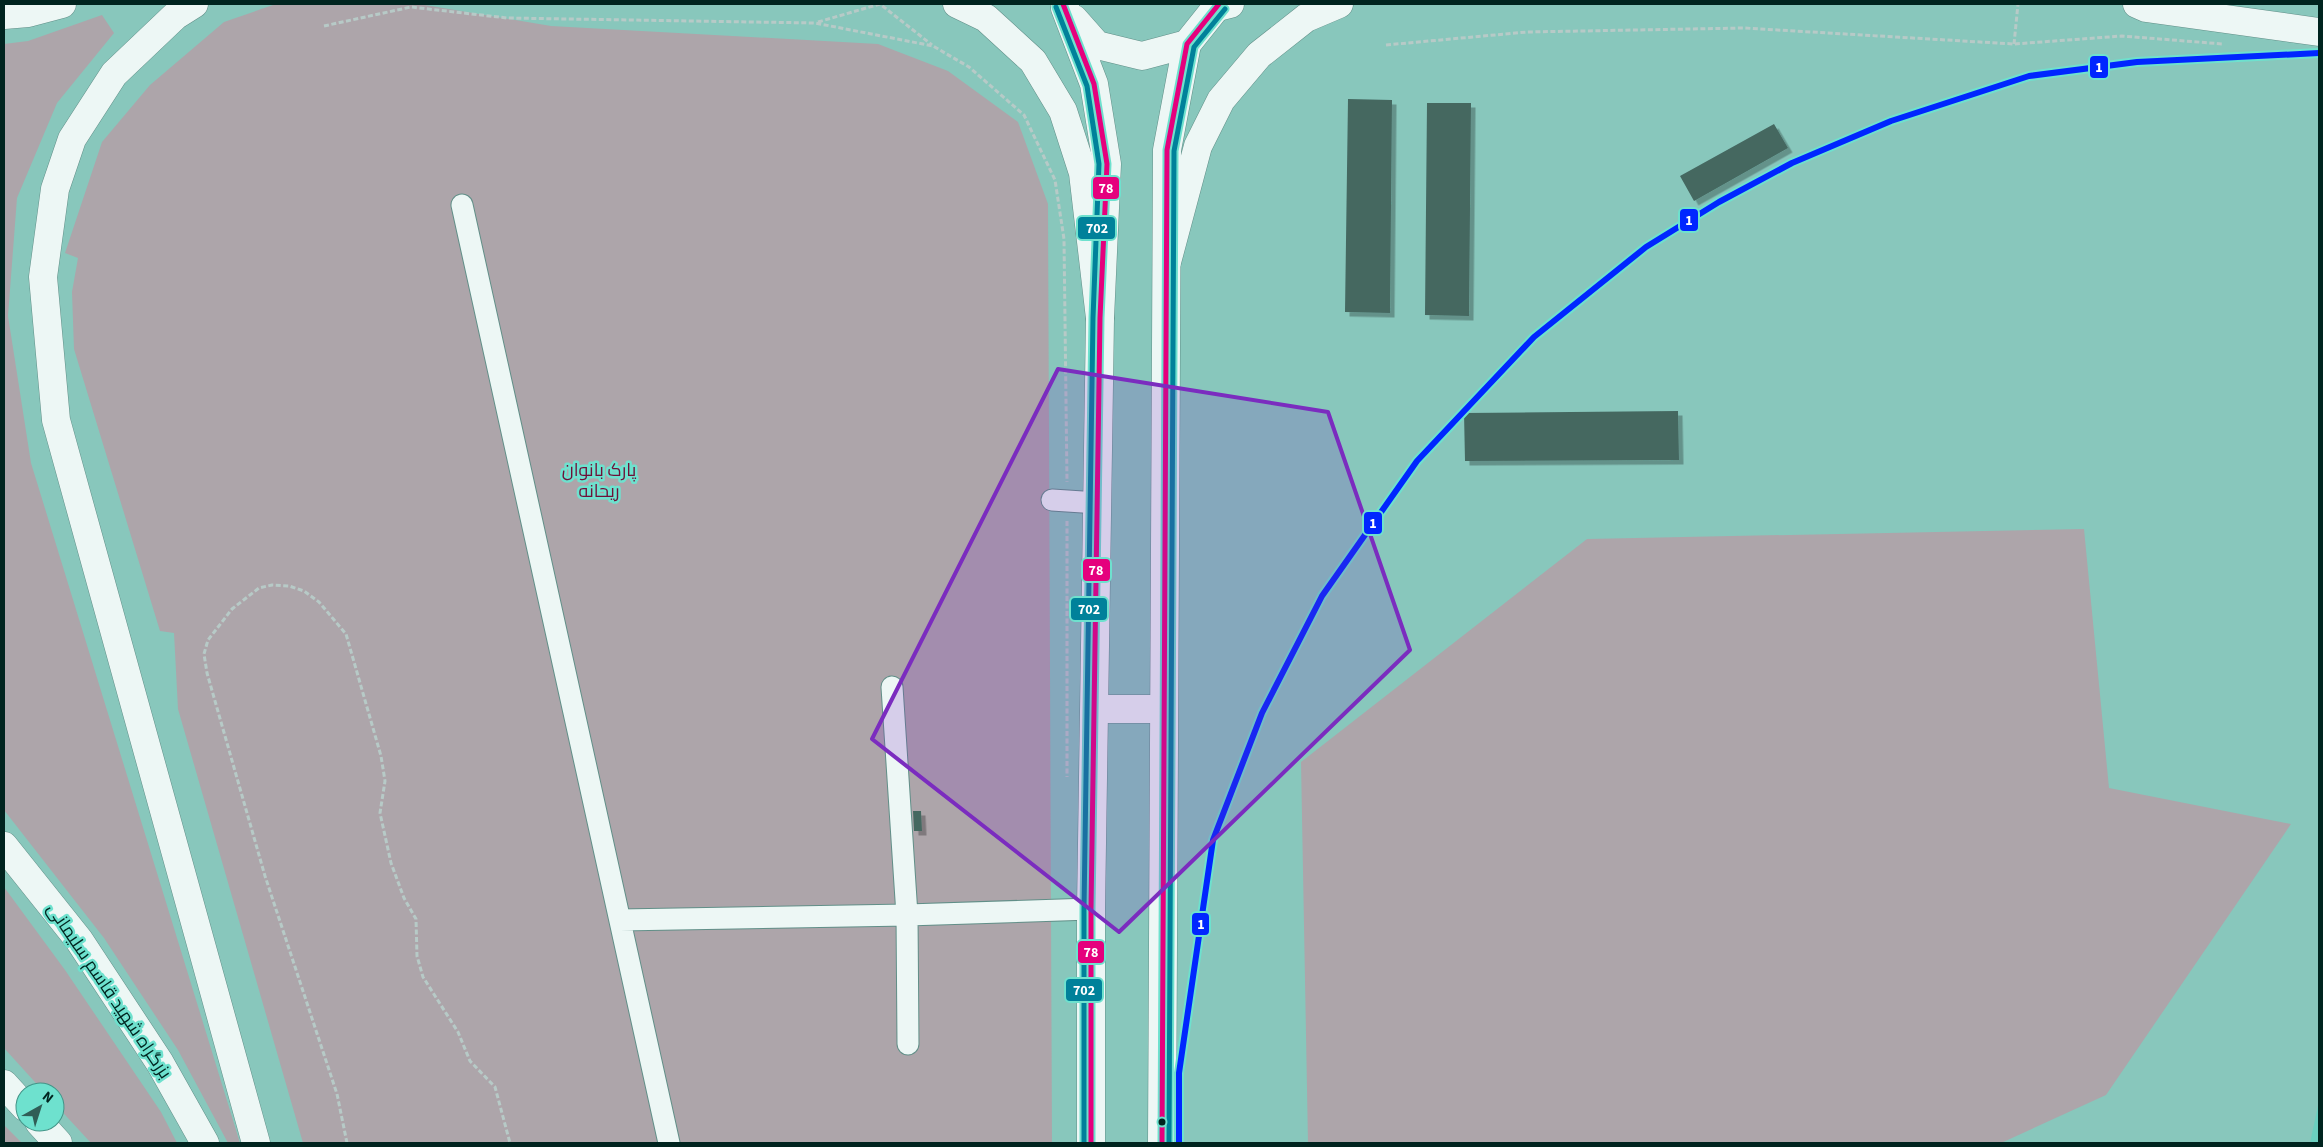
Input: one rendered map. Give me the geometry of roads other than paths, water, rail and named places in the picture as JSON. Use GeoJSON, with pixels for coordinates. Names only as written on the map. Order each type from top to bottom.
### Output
{"type":"FeatureCollection","features":[{"type":"Feature","properties":{"kind":"main road"},"geometry":{"type":"LineString","coordinates":[[4,15],[28,13],[62,4]]}},
{"type":"Feature","properties":{"kind":"main road"},"geometry":{"type":"LineString","coordinates":[[194,4],[175,16],[114,74],[72,139],[55,189],[44,277],[56,420],[256,1143]]}},
{"type":"Feature","properties":{"kind":"main road"},"geometry":{"type":"LineString","coordinates":[[957,4],[986,18],[1033,61],[1064,111],[1084,173],[1100,318]]}},
{"type":"Feature","properties":{"kind":"main road"},"geometry":{"type":"LineString","coordinates":[[1167,262],[1198,146],[1222,100],[1259,55],[1306,18],[1338,4]]}},
{"type":"Feature","properties":{"kind":"main road"},"geometry":{"type":"LineString","coordinates":[[2137,4],[2146,8],[2319,32]]}},
{"type":"Feature","properties":{"kind":"main road"},"geometry":{"type":"LineString","coordinates":[[1162,1143],[1162,709],[1167,262],[1166,150],[1187,44],[1222,5]]}},
{"type":"Feature","properties":{"kind":"main road"},"geometry":{"type":"LineString","coordinates":[[1064,6],[1094,84],[1107,164],[1100,318],[1096,709],[1091,909],[1091,1143]]}},
{"type":"Feature","properties":{"kind":"main road"},"geometry":{"type":"LineString","coordinates":[[1064,6],[1097,45],[1142,56],[1187,44]]}},
{"type":"Feature","properties":{"kind":"main road"},"geometry":{"type":"LineString","coordinates":[[1096,709],[1162,709]]}},
{"type":"Feature","properties":{"kind":"main road","name":"بزرگراه شهید قاسم سلیمانی"},"geometry":{"type":"LineString","coordinates":[[4,846],[79,940],[160,1063],[205,1143]]}},
{"type":"Feature","properties":{"kind":"main road"},"geometry":{"type":"LineString","coordinates":[[48,1132],[58,1143]]}},
{"type":"Feature","properties":{"kind":"street"},"geometry":{"type":"LineString","coordinates":[[462,205],[670,1143]]}},
{"type":"Feature","properties":{"kind":"street"},"geometry":{"type":"LineString","coordinates":[[1060,500],[1098,503]]}},
{"type":"Feature","properties":{"kind":"street"},"geometry":{"type":"LineString","coordinates":[[892,687],[907,915],[908,1044]]}},
{"type":"Feature","properties":{"kind":"street"},"geometry":{"type":"LineString","coordinates":[[620,920],[907,915],[1091,909]]}},
{"type":"Feature","properties":{"kind":"park label","name":"پارک بانوان ریحانه"},"geometry":{"type":"Point","coordinates":[599,480]}}]}
